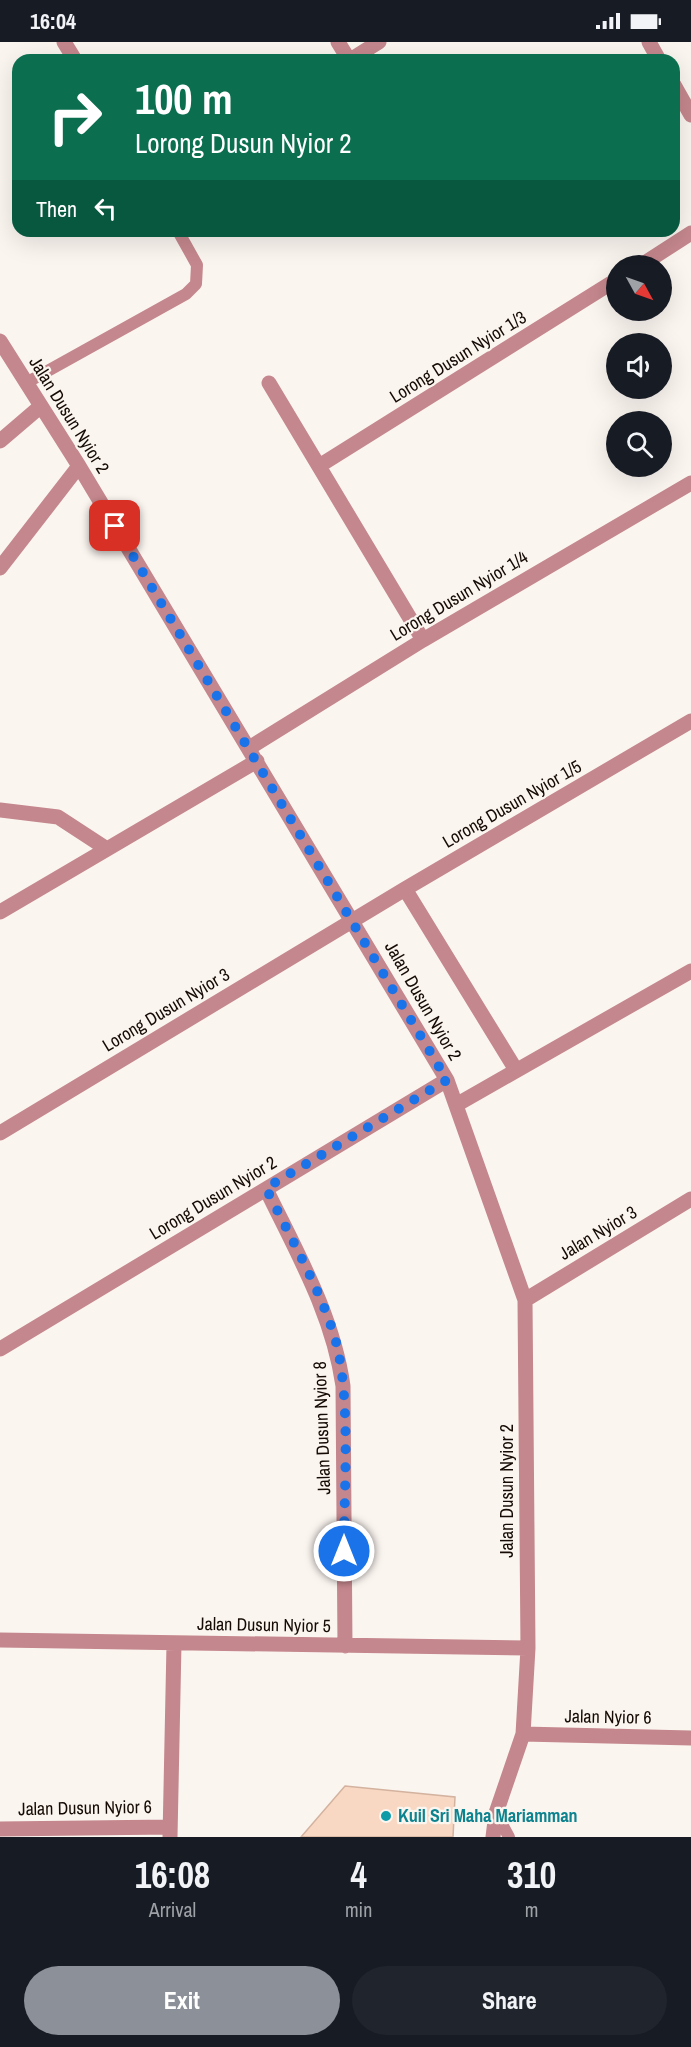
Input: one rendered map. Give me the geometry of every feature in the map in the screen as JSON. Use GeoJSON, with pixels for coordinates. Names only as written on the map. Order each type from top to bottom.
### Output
{"type":"FeatureCollection","features":[{"type":"Feature","properties":{"kind":"street"},"geometry":{"type":"LineString","coordinates":[[359,54],[379,42]]}},
{"type":"Feature","properties":{"kind":"street"},"geometry":{"type":"LineString","coordinates":[[680,95],[691,115]]}},
{"type":"Feature","properties":{"kind":"street"},"geometry":{"type":"LineString","coordinates":[[657,255],[691,233]]}},
{"type":"Feature","properties":{"kind":"street","name":"Lorong Dusun Nyior 1/3"},"geometry":{"type":"LineString","coordinates":[[320,466],[606,286]]}},
{"type":"Feature","properties":{"kind":"street","name":"Jalan Dusun Nyior 2"},"geometry":{"type":"LineString","coordinates":[[0,341],[79,466],[447,1080],[525,1300],[528,1648],[523,1734],[496,1813],[493,1837]]}},
{"type":"Feature","properties":{"kind":"street"},"geometry":{"type":"LineString","coordinates":[[269,383],[423,640]]}},
{"type":"Feature","properties":{"kind":"street"},"geometry":{"type":"LineString","coordinates":[[0,441],[41,406]]}},
{"type":"Feature","properties":{"kind":"street"},"geometry":{"type":"LineString","coordinates":[[0,568],[79,466]]}},
{"type":"Feature","properties":{"kind":"street","name":"Lorong Dusun Nyior 1/4"},"geometry":{"type":"LineString","coordinates":[[253,754],[423,640],[691,483]]}},
{"type":"Feature","properties":{"kind":"street","name":"Lorong Dusun Nyior 1/5"},"geometry":{"type":"LineString","coordinates":[[353,920],[691,721]]}},
{"type":"Feature","properties":{"kind":"street"},"geometry":{"type":"LineString","coordinates":[[0,912],[107,849],[253,754]]}},
{"type":"Feature","properties":{"kind":"street"},"geometry":{"type":"LineString","coordinates":[[0,810],[58,817],[107,849]]}},
{"type":"Feature","properties":{"kind":"street"},"geometry":{"type":"LineString","coordinates":[[405,889],[516,1070]]}},
{"type":"Feature","properties":{"kind":"street","name":"Lorong Dusun Nyior 3"},"geometry":{"type":"LineString","coordinates":[[0,1133],[353,920]]}},
{"type":"Feature","properties":{"kind":"street"},"geometry":{"type":"LineString","coordinates":[[456,1105],[691,971]]}},
{"type":"Feature","properties":{"kind":"street","name":"Lorong Dusun Nyior 2"},"geometry":{"type":"LineString","coordinates":[[0,1349],[447,1080]]}},
{"type":"Feature","properties":{"kind":"street","name":"Jalan Dusun Nyior 8"},"geometry":{"type":"LineString","coordinates":[[266,1188],[324,1310],[339,1353],[343,1386],[345,1646]]}},
{"type":"Feature","properties":{"kind":"street","name":"Jalan Nyior 3"},"geometry":{"type":"LineString","coordinates":[[525,1300],[690,1202]]}},
{"type":"Feature","properties":{"kind":"street","name":"Jalan Dusun Nyior 5"},"geometry":{"type":"LineString","coordinates":[[0,1640],[528,1648]]}},
{"type":"Feature","properties":{"kind":"street"},"geometry":{"type":"LineString","coordinates":[[170,1832],[174,1644]]}},
{"type":"Feature","properties":{"kind":"street","name":"Jalan Nyior 6"},"geometry":{"type":"LineString","coordinates":[[523,1734],[691,1738]]}},
{"type":"Feature","properties":{"kind":"street","name":"Jalan Dusun Nyior 6"},"geometry":{"type":"LineString","coordinates":[[0,1829],[170,1832]]}},
{"type":"Feature","properties":{"kind":"lane"},"geometry":{"type":"LineString","coordinates":[[26,383],[186,294],[196,285],[197,265],[181,237]]}},
{"type":"Feature","properties":{"kind":"lane"},"geometry":{"type":"LineString","coordinates":[[496,1813],[508,1837]]}},
{"type":"Feature","properties":{"kind":"building","name":"Kuil Sri Maha Mariamman"},"geometry":{"type":"Polygon","coordinates":[[[345,1786],[455,1797],[453,1837],[301,1837],[345,1786]]]}},
{"type":"Feature","properties":{"kind":"place","name":"Kuil Sri Maha Mariamman"},"geometry":{"type":"Point","coordinates":[386,1816]}},
{"type":"Feature","properties":{"kind":"route"},"geometry":{"type":"LineString","coordinates":[[115,526],[447,1080],[266,1188],[324,1310],[339,1353],[343,1386],[344,1551]]}}]}
